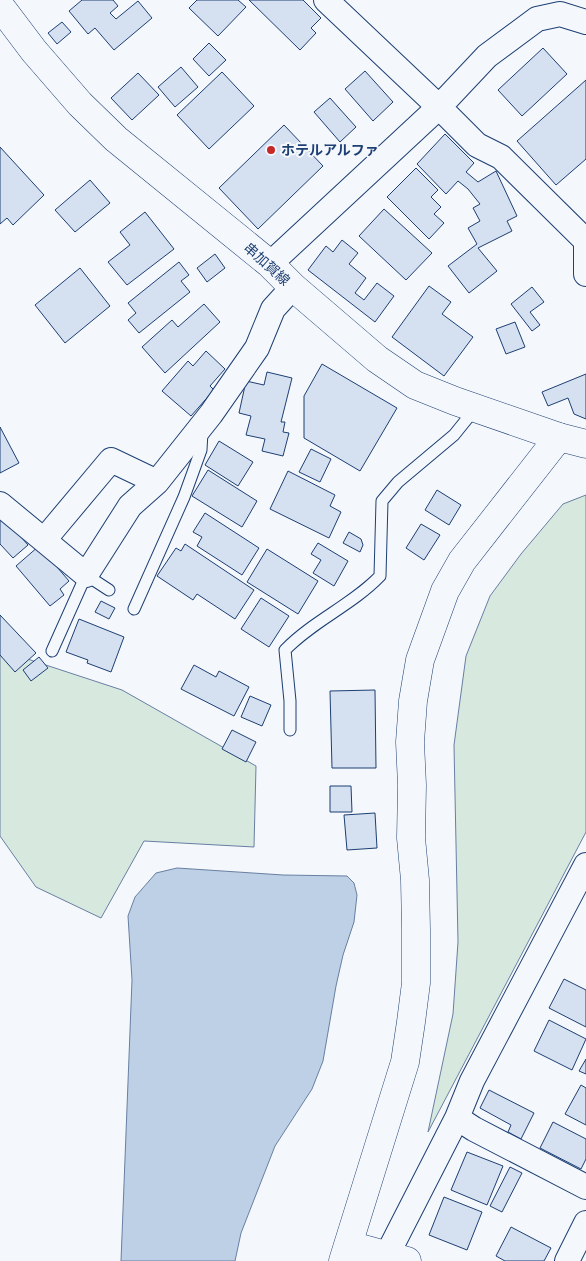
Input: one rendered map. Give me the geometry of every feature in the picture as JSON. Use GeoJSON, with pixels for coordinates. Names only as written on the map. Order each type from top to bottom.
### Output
{"type":"FeatureCollection","features":[{"type":"Feature","properties":{"kind":"street"},"geometry":{"type":"LineString","coordinates":[[326,0],[477,145],[501,157],[586,241],[586,274]]}},
{"type":"Feature","properties":{"kind":"street","name":"串加賀線"},"geometry":{"type":"LineString","coordinates":[[0,6],[80,104],[116,139],[270,264],[293,288],[384,364],[415,385],[475,409],[559,438],[586,444]]}},
{"type":"Feature","properties":{"kind":"street"},"geometry":{"type":"LineString","coordinates":[[270,264],[439,107],[487,56],[537,20],[560,14],[586,22]]}},
{"type":"Feature","properties":{"kind":"street"},"geometry":{"type":"LineString","coordinates":[[0,504],[86,575],[130,506],[157,482],[203,423],[257,348],[272,309],[293,288]]}},
{"type":"Feature","properties":{"kind":"street"},"geometry":{"type":"LineString","coordinates":[[559,438],[462,561],[445,591],[420,660],[413,701],[410,742],[412,784],[411,838],[416,896],[415,993],[405,1062],[346,1253],[397,1258],[472,1081],[586,865]]}},
{"type":"Feature","properties":{"kind":"street"},"geometry":{"type":"LineString","coordinates":[[44,540],[110,460],[157,482]]}},
{"type":"Feature","properties":{"kind":"street"},"geometry":{"type":"LineString","coordinates":[[457,1118],[474,1129],[586,1187]]}},
{"type":"Feature","properties":{"kind":"street"},"geometry":{"type":"LineString","coordinates":[[567,1261],[586,1223]]}},
{"type":"Feature","properties":{"kind":"lane"},"geometry":{"type":"LineString","coordinates":[[290,730],[290,701],[285,650],[298,637],[366,591],[380,576],[382,501],[398,482],[454,435],[475,409]]}},
{"type":"Feature","properties":{"kind":"lane"},"geometry":{"type":"LineString","coordinates":[[134,609],[184,498],[201,450],[203,423]]}},
{"type":"Feature","properties":{"kind":"lane"},"geometry":{"type":"LineString","coordinates":[[52,651],[86,575],[109,590]]}},
{"type":"Feature","properties":{"kind":"shaded area"},"geometry":{"type":"Polygon","coordinates":[[[586,495],[586,832],[428,1132],[453,1014],[458,942],[454,745],[466,656],[490,596],[521,554],[563,504],[586,495]]]}},
{"type":"Feature","properties":{"kind":"shaded area"},"geometry":{"type":"Polygon","coordinates":[[[0,650],[122,690],[256,766],[254,847],[144,841],[101,918],[36,887],[0,836],[0,650]]]}},
{"type":"Feature","properties":{"kind":"water"},"geometry":{"type":"Polygon","coordinates":[[[177,868],[283,875],[347,876],[354,883],[357,895],[354,922],[343,955],[336,986],[323,1061],[312,1089],[275,1146],[241,1233],[235,1261],[121,1261],[132,980],[128,916],[135,897],[156,873],[177,868]]]}},
{"type":"Feature","properties":{"kind":"building"},"geometry":{"type":"Polygon","coordinates":[[[82,0],[113,0],[118,6],[110,13],[116,19],[138,1],[152,18],[114,50],[95,28],[88,34],[69,11],[82,0]]]}},
{"type":"Feature","properties":{"kind":"building"},"geometry":{"type":"Polygon","coordinates":[[[197,0],[238,0],[246,7],[218,36],[189,8],[197,0]]]}},
{"type":"Feature","properties":{"kind":"building"},"geometry":{"type":"Polygon","coordinates":[[[249,0],[303,0],[321,18],[311,28],[316,33],[300,50],[249,0]]]}},
{"type":"Feature","properties":{"kind":"building"},"geometry":{"type":"Polygon","coordinates":[[[62,22],[71,32],[57,44],[48,33],[62,22]]]}},
{"type":"Feature","properties":{"kind":"building"},"geometry":{"type":"Polygon","coordinates":[[[209,43],[226,60],[209,76],[193,59],[209,43]]]}},
{"type":"Feature","properties":{"kind":"building"},"geometry":{"type":"Polygon","coordinates":[[[543,48],[567,74],[522,116],[498,90],[543,48]]]}},
{"type":"Feature","properties":{"kind":"building"},"geometry":{"type":"Polygon","coordinates":[[[181,67],[198,87],[175,107],[158,87],[181,67]]]}},
{"type":"Feature","properties":{"kind":"building"},"geometry":{"type":"Polygon","coordinates":[[[365,71],[393,102],[373,121],[345,89],[365,71]]]}},
{"type":"Feature","properties":{"kind":"building"},"geometry":{"type":"Polygon","coordinates":[[[222,72],[254,106],[209,149],[177,115],[222,72]]]}},
{"type":"Feature","properties":{"kind":"building"},"geometry":{"type":"Polygon","coordinates":[[[138,73],[159,95],[132,120],[111,98],[138,73]]]}},
{"type":"Feature","properties":{"kind":"building"},"geometry":{"type":"Polygon","coordinates":[[[586,80],[586,159],[556,185],[517,141],[586,80]]]}},
{"type":"Feature","properties":{"kind":"building"},"geometry":{"type":"Polygon","coordinates":[[[330,98],[356,127],[340,142],[314,112],[330,98]]]}},
{"type":"Feature","properties":{"kind":"building"},"geometry":{"type":"Polygon","coordinates":[[[284,125],[323,166],[258,229],[219,188],[284,125]]]}},
{"type":"Feature","properties":{"kind":"building"},"geometry":{"type":"Polygon","coordinates":[[[445,134],[474,163],[466,172],[478,182],[496,171],[517,216],[507,221],[512,231],[478,248],[497,271],[469,293],[448,266],[477,244],[468,228],[480,221],[473,208],[480,204],[468,189],[458,181],[446,194],[417,164],[445,134]]]}},
{"type":"Feature","properties":{"kind":"building"},"geometry":{"type":"Polygon","coordinates":[[[0,147],[44,195],[13,225],[7,218],[0,224],[0,147]]]}},
{"type":"Feature","properties":{"kind":"building"},"geometry":{"type":"Polygon","coordinates":[[[416,168],[438,190],[431,197],[441,207],[434,214],[444,223],[429,239],[387,197],[416,168]]]}},
{"type":"Feature","properties":{"kind":"building"},"geometry":{"type":"Polygon","coordinates":[[[90,180],[110,203],[75,232],[55,210],[90,180]]]}},
{"type":"Feature","properties":{"kind":"building"},"geometry":{"type":"Polygon","coordinates":[[[384,209],[432,253],[406,280],[359,236],[384,209]]]}},
{"type":"Feature","properties":{"kind":"building"},"geometry":{"type":"Polygon","coordinates":[[[145,212],[174,249],[127,285],[108,262],[130,245],[120,232],[145,212]]]}},
{"type":"Feature","properties":{"kind":"building"},"geometry":{"type":"Polygon","coordinates":[[[342,240],[358,253],[349,264],[366,278],[355,293],[364,300],[377,283],[394,296],[375,322],[308,270],[326,246],[333,252],[342,240]]]}},
{"type":"Feature","properties":{"kind":"building"},"geometry":{"type":"Polygon","coordinates":[[[215,254],[225,268],[207,282],[197,268],[215,254]]]}},
{"type":"Feature","properties":{"kind":"building"},"geometry":{"type":"Polygon","coordinates":[[[179,262],[189,275],[181,281],[190,292],[139,333],[128,320],[136,313],[128,303],[179,262]]]}},
{"type":"Feature","properties":{"kind":"building"},"geometry":{"type":"Polygon","coordinates":[[[80,268],[110,306],[65,343],[35,305],[80,268]]]}},
{"type":"Feature","properties":{"kind":"building"},"geometry":{"type":"Polygon","coordinates":[[[429,286],[451,302],[442,314],[473,337],[444,376],[392,337],[429,286]]]}},
{"type":"Feature","properties":{"kind":"building"},"geometry":{"type":"Polygon","coordinates":[[[532,287],[544,302],[530,312],[540,325],[532,331],[511,304],[532,287]]]}},
{"type":"Feature","properties":{"kind":"building"},"geometry":{"type":"Polygon","coordinates":[[[204,304],[220,322],[165,373],[142,347],[172,320],[178,327],[204,304]]]}},
{"type":"Feature","properties":{"kind":"building"},"geometry":{"type":"Polygon","coordinates":[[[515,322],[525,347],[506,354],[496,329],[515,322]]]}},
{"type":"Feature","properties":{"kind":"building"},"geometry":{"type":"Polygon","coordinates":[[[206,351],[225,369],[210,386],[214,390],[191,416],[162,391],[188,361],[193,366],[206,351]]]}},
{"type":"Feature","properties":{"kind":"building"},"geometry":{"type":"Polygon","coordinates":[[[322,364],[397,408],[360,471],[304,438],[304,396],[322,364]]]}},
{"type":"Feature","properties":{"kind":"building"},"geometry":{"type":"Polygon","coordinates":[[[267,372],[292,378],[281,422],[285,422],[283,432],[289,433],[283,456],[262,451],[265,439],[246,435],[251,416],[239,413],[246,381],[264,385],[267,372]]]}},
{"type":"Feature","properties":{"kind":"building"},"geometry":{"type":"Polygon","coordinates":[[[586,374],[586,419],[574,414],[568,398],[548,406],[542,392],[586,374]]]}},
{"type":"Feature","properties":{"kind":"building"},"geometry":{"type":"Polygon","coordinates":[[[0,427],[19,463],[0,473],[0,427]]]}},
{"type":"Feature","properties":{"kind":"building"},"geometry":{"type":"Polygon","coordinates":[[[219,441],[253,462],[238,486],[205,465],[219,441]]]}},
{"type":"Feature","properties":{"kind":"building"},"geometry":{"type":"Polygon","coordinates":[[[311,449],[331,459],[320,482],[299,472],[311,449]]]}},
{"type":"Feature","properties":{"kind":"building"},"geometry":{"type":"Polygon","coordinates":[[[208,470],[257,501],[242,527],[192,496],[208,470]]]}},
{"type":"Feature","properties":{"kind":"building"},"geometry":{"type":"Polygon","coordinates":[[[288,471],[335,495],[330,506],[341,512],[329,538],[270,509],[288,471]]]}},
{"type":"Feature","properties":{"kind":"building"},"geometry":{"type":"Polygon","coordinates":[[[437,490],[461,505],[449,525],[425,510],[437,490]]]}},
{"type":"Feature","properties":{"kind":"building"},"geometry":{"type":"Polygon","coordinates":[[[0,513],[28,545],[13,558],[0,544],[0,513]]]}},
{"type":"Feature","properties":{"kind":"building"},"geometry":{"type":"Polygon","coordinates":[[[205,513],[259,548],[242,575],[197,546],[202,537],[193,532],[205,513]]]}},
{"type":"Feature","properties":{"kind":"building"},"geometry":{"type":"Polygon","coordinates":[[[421,524],[440,535],[424,560],[406,548],[421,524]]]}},
{"type":"Feature","properties":{"kind":"building"},"geometry":{"type":"Polygon","coordinates":[[[349,532],[361,539],[363,545],[360,552],[343,543],[349,532]]]}},
{"type":"Feature","properties":{"kind":"building"},"geometry":{"type":"Polygon","coordinates":[[[318,543],[348,561],[334,586],[313,573],[321,560],[311,554],[318,543]]]}},
{"type":"Feature","properties":{"kind":"building"},"geometry":{"type":"Polygon","coordinates":[[[185,544],[254,590],[235,619],[197,594],[193,600],[157,576],[176,548],[181,551],[185,544]]]}},
{"type":"Feature","properties":{"kind":"building"},"geometry":{"type":"Polygon","coordinates":[[[39,546],[69,581],[60,589],[64,595],[50,606],[16,566],[39,546]]]}},
{"type":"Feature","properties":{"kind":"building"},"geometry":{"type":"Polygon","coordinates":[[[267,549],[318,581],[298,614],[247,582],[267,549]]]}},
{"type":"Feature","properties":{"kind":"building"},"geometry":{"type":"Polygon","coordinates":[[[261,598],[289,616],[269,647],[241,629],[261,598]]]}},
{"type":"Feature","properties":{"kind":"building"},"geometry":{"type":"Polygon","coordinates":[[[101,601],[115,608],[109,619],[95,612],[101,601]]]}},
{"type":"Feature","properties":{"kind":"building"},"geometry":{"type":"Polygon","coordinates":[[[0,615],[36,653],[15,672],[0,655],[0,615]]]}},
{"type":"Feature","properties":{"kind":"building"},"geometry":{"type":"Polygon","coordinates":[[[79,619],[124,637],[111,672],[87,663],[88,660],[66,652],[79,619]]]}},
{"type":"Feature","properties":{"kind":"building"},"geometry":{"type":"Polygon","coordinates":[[[39,657],[48,668],[31,681],[23,670],[39,657]]]}},
{"type":"Feature","properties":{"kind":"building"},"geometry":{"type":"Polygon","coordinates":[[[194,665],[216,677],[219,671],[249,687],[234,716],[181,689],[194,665]]]}},
{"type":"Feature","properties":{"kind":"building"},"geometry":{"type":"Polygon","coordinates":[[[375,690],[376,768],[332,768],[330,691],[375,690]]]}},
{"type":"Feature","properties":{"kind":"building"},"geometry":{"type":"Polygon","coordinates":[[[250,696],[271,705],[262,726],[241,717],[250,696]]]}},
{"type":"Feature","properties":{"kind":"building"},"geometry":{"type":"Polygon","coordinates":[[[232,730],[256,742],[246,762],[222,749],[232,730]]]}},
{"type":"Feature","properties":{"kind":"building"},"geometry":{"type":"Polygon","coordinates":[[[330,786],[351,786],[352,812],[330,812],[330,786]]]}},
{"type":"Feature","properties":{"kind":"building"},"geometry":{"type":"Polygon","coordinates":[[[375,813],[377,848],[347,850],[344,815],[375,813]]]}},
{"type":"Feature","properties":{"kind":"building"},"geometry":{"type":"Polygon","coordinates":[[[564,979],[586,990],[586,1027],[549,1008],[564,979]]]}},
{"type":"Feature","properties":{"kind":"building"},"geometry":{"type":"Polygon","coordinates":[[[549,1020],[586,1039],[572,1070],[534,1051],[549,1020]]]}},
{"type":"Feature","properties":{"kind":"building"},"geometry":{"type":"Polygon","coordinates":[[[586,1059],[586,1074],[579,1071],[586,1059]]]}},
{"type":"Feature","properties":{"kind":"building"},"geometry":{"type":"Polygon","coordinates":[[[581,1085],[586,1088],[586,1125],[565,1114],[581,1085]]]}},
{"type":"Feature","properties":{"kind":"building"},"geometry":{"type":"Polygon","coordinates":[[[489,1090],[534,1113],[521,1139],[508,1132],[511,1125],[480,1108],[489,1090]]]}},
{"type":"Feature","properties":{"kind":"building"},"geometry":{"type":"Polygon","coordinates":[[[553,1122],[586,1139],[586,1159],[581,1169],[540,1148],[553,1122]]]}},
{"type":"Feature","properties":{"kind":"building"},"geometry":{"type":"Polygon","coordinates":[[[467,1152],[503,1166],[487,1205],[451,1190],[467,1152]]]}},
{"type":"Feature","properties":{"kind":"building"},"geometry":{"type":"Polygon","coordinates":[[[510,1167],[522,1173],[502,1212],[490,1206],[510,1167]]]}},
{"type":"Feature","properties":{"kind":"building"},"geometry":{"type":"Polygon","coordinates":[[[444,1197],[482,1212],[467,1250],[429,1235],[444,1197]]]}},
{"type":"Feature","properties":{"kind":"building"},"geometry":{"type":"Polygon","coordinates":[[[511,1227],[551,1248],[544,1261],[505,1261],[496,1256],[511,1227]]]}},
{"type":"Feature","properties":{"kind":"place","name":"ホテルアルファ"},"geometry":{"type":"Point","coordinates":[271,150]}}]}
